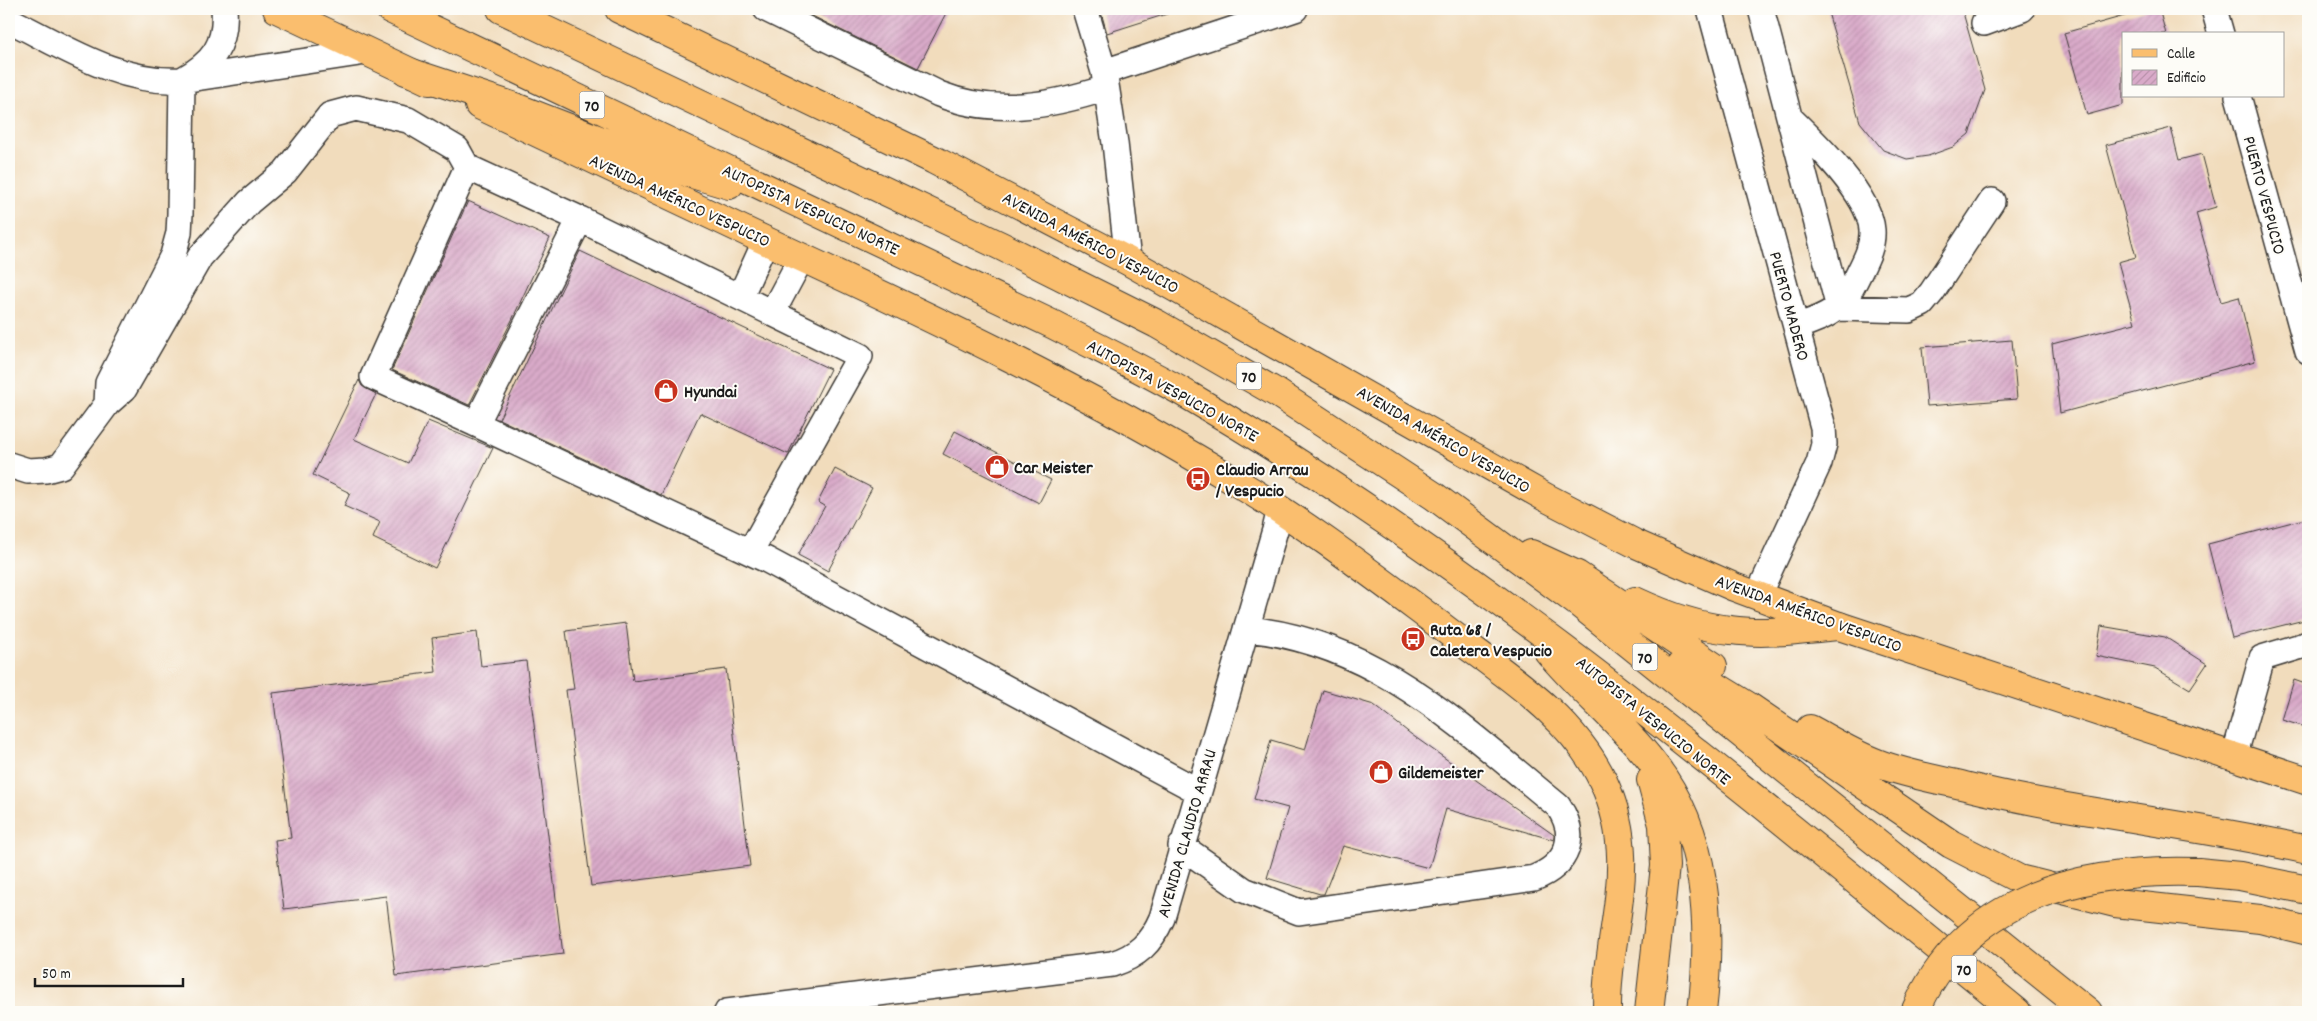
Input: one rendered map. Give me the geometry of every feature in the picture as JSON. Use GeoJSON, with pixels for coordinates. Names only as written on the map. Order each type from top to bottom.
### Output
{"type":"FeatureCollection","features":[{"type":"Feature","properties":{"kind":"main road","name":"AVENIDA AMÉRICO VESPUCIO"},"geometry":{"type":"LineString","coordinates":[[277,9],[1058,380],[1150,431],[1280,509],[1352,559],[1525,690],[1562,722],[1588,754],[1611,799],[1618,822],[1623,855],[1622,882],[1609,965],[1607,1012]]}},
{"type":"Feature","properties":{"kind":"main road","name":"AUTOPISTA VESPUCIO NORTE"},"geometry":{"type":"LineString","coordinates":[[390,9],[1054,325],[1191,397],[1372,511],[1612,685],[2017,1012]]}},
{"type":"Feature","properties":{"kind":"main road","name":"70"},"geometry":{"type":"LineString","coordinates":[[501,9],[1001,246],[1157,324],[1218,357],[1338,432],[1434,496],[1581,605],[2088,1012]]}},
{"type":"Feature","properties":{"kind":"main road"},"geometry":{"type":"LineString","coordinates":[[546,9],[726,116]]}},
{"type":"Feature","properties":{"kind":"main road","name":"AVENIDA AMÉRICO VESPUCIO"},"geometry":{"type":"LineString","coordinates":[[619,9],[934,160],[1128,260],[1544,497],[1645,548],[1839,626],[2308,781]]}},
{"type":"Feature","properties":{"kind":"main road"},"geometry":{"type":"LineString","coordinates":[[406,71],[560,123],[669,167],[710,180],[794,201]]}},
{"type":"Feature","properties":{"kind":"main road"},"geometry":{"type":"LineString","coordinates":[[1483,532],[1654,609],[1696,623],[1731,630],[1763,631],[1839,626]]}},
{"type":"Feature","properties":{"kind":"main road"},"geometry":{"type":"LineString","coordinates":[[1518,549],[1657,648],[1748,706],[1903,814],[1957,848],[1996,869],[2034,884],[2115,903],[2260,919],[2308,931]]}},
{"type":"Feature","properties":{"kind":"main road"},"geometry":{"type":"LineString","coordinates":[[1577,575],[1805,726],[1848,751],[1879,764],[2014,797],[2230,834],[2308,850]]}},
{"type":"Feature","properties":{"kind":"main road"},"geometry":{"type":"LineString","coordinates":[[1511,611],[1653,763],[1668,786],[1683,817],[1697,856],[1707,912],[1708,943],[1702,1012]]}},
{"type":"Feature","properties":{"kind":"main road"},"geometry":{"type":"LineString","coordinates":[[1626,735],[1649,775],[1660,809],[1665,840],[1664,884],[1649,1012]]}},
{"type":"Feature","properties":{"kind":"main road"},"geometry":{"type":"LineString","coordinates":[[1915,1012],[1928,986],[1955,950],[1971,935],[2008,909],[2035,896],[2093,878],[2143,871],[2198,872],[2240,876],[2308,890]]}},
{"type":"Feature","properties":{"kind":"street"},"geometry":{"type":"LineString","coordinates":[[182,80],[206,64],[217,50],[224,30],[224,9]]}},
{"type":"Feature","properties":{"kind":"street"},"geometry":{"type":"LineString","coordinates":[[766,9],[939,94],[967,104],[998,108],[1077,98],[1105,80],[1295,9]]}},
{"type":"Feature","properties":{"kind":"street"},"geometry":{"type":"LineString","coordinates":[[1085,9],[1105,80],[1115,143],[1128,260]]}},
{"type":"Feature","properties":{"kind":"street","name":"PUERTO MADERO"},"geometry":{"type":"LineString","coordinates":[[1710,9],[1823,427],[1824,444],[1819,463],[1758,595]]}},
{"type":"Feature","properties":{"kind":"street"},"geometry":{"type":"LineString","coordinates":[[1760,9],[1839,308]]}},
{"type":"Feature","properties":{"kind":"street"},"geometry":{"type":"LineString","coordinates":[[1984,23],[2022,9]]}},
{"type":"Feature","properties":{"kind":"street"},"geometry":{"type":"LineString","coordinates":[[2214,9],[2220,32]]}},
{"type":"Feature","properties":{"kind":"street"},"geometry":{"type":"LineString","coordinates":[[9,20],[125,74],[152,80],[182,80],[366,52]]}},
{"type":"Feature","properties":{"kind":"street"},"geometry":{"type":"LineString","coordinates":[[107,404],[108,383],[173,255],[179,233],[182,80]]}},
{"type":"Feature","properties":{"kind":"street","name":"PUERTO VESPUCIO"},"geometry":{"type":"LineString","coordinates":[[2239,98],[2308,351]]}},
{"type":"Feature","properties":{"kind":"street"},"geometry":{"type":"LineString","coordinates":[[9,465],[28,470],[46,470],[61,466],[107,404],[124,389],[200,257],[249,202],[285,172],[330,115],[356,108],[408,120],[457,149],[467,167],[580,219],[860,356],[750,552]]}},
{"type":"Feature","properties":{"kind":"street"},"geometry":{"type":"LineString","coordinates":[[1790,118],[1818,145],[1854,190],[1870,216],[1872,228],[1869,253],[1848,296],[1839,308],[1826,317],[1796,327]]}},
{"type":"Feature","properties":{"kind":"street"},"geometry":{"type":"LineString","coordinates":[[467,167],[374,377],[750,552],[1198,791]]}},
{"type":"Feature","properties":{"kind":"street"},"geometry":{"type":"LineString","coordinates":[[1839,308],[1909,310],[1922,304],[1932,292],[1992,201]]}},
{"type":"Feature","properties":{"kind":"street"},"geometry":{"type":"LineString","coordinates":[[476,424],[580,219]]}},
{"type":"Feature","properties":{"kind":"street"},"geometry":{"type":"LineString","coordinates":[[740,297],[766,240]]}},
{"type":"Feature","properties":{"kind":"street"},"geometry":{"type":"LineString","coordinates":[[772,313],[802,257]]}},
{"type":"Feature","properties":{"kind":"street","name":"AVENIDA CLAUDIO ARRAU"},"geometry":{"type":"LineString","coordinates":[[726,1012],[1112,964],[1130,958],[1142,950],[1156,934],[1162,918],[1181,846],[1280,509]]}},
{"type":"Feature","properties":{"kind":"street"},"geometry":{"type":"LineString","coordinates":[[1181,846],[1244,890],[1299,912],[1534,878],[1552,870],[1568,846],[1568,824],[1558,806],[1425,698],[1392,678],[1343,654],[1290,636],[1246,628]]}},
{"type":"Feature","properties":{"kind":"street"},"geometry":{"type":"LineString","coordinates":[[2234,758],[2262,658],[2308,644]]}},
{"type":"Feature","properties":{"kind":"building"},"geometry":{"type":"Polygon","coordinates":[[[798,9],[937,9],[946,13],[918,68],[798,9]]]}},
{"type":"Feature","properties":{"kind":"building"},"geometry":{"type":"Polygon","coordinates":[[[1100,9],[1172,9],[1173,12],[1107,33],[1100,9]]]}},
{"type":"Feature","properties":{"kind":"building"},"geometry":{"type":"Polygon","coordinates":[[[1827,9],[1962,9],[1985,90],[1969,134],[1953,147],[1928,156],[1907,159],[1883,150],[1860,122],[1827,9]]]}},
{"type":"Feature","properties":{"kind":"building"},"geometry":{"type":"Polygon","coordinates":[[[2149,9],[2159,9],[2165,32],[2122,32],[2123,105],[2087,115],[2064,33],[2149,9]]]}},
{"type":"Feature","properties":{"kind":"building"},"geometry":{"type":"Polygon","coordinates":[[[2171,128],[2179,160],[2202,154],[2216,207],[2196,213],[2221,302],[2239,297],[2255,361],[2060,413],[2052,344],[2135,323],[2118,262],[2136,257],[2106,145],[2171,128]]]}},
{"type":"Feature","properties":{"kind":"building"},"geometry":{"type":"Polygon","coordinates":[[[468,201],[550,238],[512,320],[469,405],[392,370],[468,201]]]}},
{"type":"Feature","properties":{"kind":"building","name":"Hyundai"},"geometry":{"type":"Polygon","coordinates":[[[580,251],[830,369],[788,454],[700,413],[661,495],[499,419],[580,251]]]}},
{"type":"Feature","properties":{"kind":"building"},"geometry":{"type":"Polygon","coordinates":[[[2012,340],[2017,399],[1927,406],[1922,347],[2012,340]]]}},
{"type":"Feature","properties":{"kind":"building"},"geometry":{"type":"Polygon","coordinates":[[[359,380],[362,386],[376,394],[354,439],[408,463],[428,421],[493,448],[435,568],[373,538],[380,522],[344,506],[350,493],[313,475],[359,380]]]}},
{"type":"Feature","properties":{"kind":"building","name":"Car Meister"},"geometry":{"type":"Polygon","coordinates":[[[955,431],[1051,480],[1039,503],[943,454],[955,431]]]}},
{"type":"Feature","properties":{"kind":"building"},"geometry":{"type":"Polygon","coordinates":[[[835,469],[872,488],[828,571],[798,555],[825,506],[818,502],[835,469]]]}},
{"type":"Feature","properties":{"kind":"building"},"geometry":{"type":"Polygon","coordinates":[[[2308,518],[2308,619],[2232,638],[2208,544],[2308,518]]]}},
{"type":"Feature","properties":{"kind":"building"},"geometry":{"type":"Polygon","coordinates":[[[626,623],[633,681],[726,669],[750,866],[591,886],[566,690],[574,689],[566,631],[626,623]]]}},
{"type":"Feature","properties":{"kind":"building"},"geometry":{"type":"Polygon","coordinates":[[[2101,626],[2165,637],[2207,664],[2190,689],[2155,668],[2096,656],[2101,626]]]}},
{"type":"Feature","properties":{"kind":"building"},"geometry":{"type":"Polygon","coordinates":[[[477,632],[481,666],[526,661],[563,954],[396,976],[386,896],[284,909],[275,840],[291,838],[273,693],[436,672],[432,638],[477,632]]]}},
{"type":"Feature","properties":{"kind":"building"},"geometry":{"type":"Polygon","coordinates":[[[2294,680],[2308,685],[2308,728],[2282,720],[2294,680]]]}},
{"type":"Feature","properties":{"kind":"building","name":"Gildemeister"},"geometry":{"type":"Polygon","coordinates":[[[1323,690],[1374,705],[1412,735],[1554,835],[1554,840],[1446,809],[1429,868],[1343,846],[1324,894],[1267,878],[1288,808],[1254,799],[1271,740],[1305,750],[1323,690]]]}},
{"type":"Feature","properties":{"kind":"place","name":"Hyundai"},"geometry":{"type":"Point","coordinates":[666,391]}},
{"type":"Feature","properties":{"kind":"place","name":"Car Meister"},"geometry":{"type":"Point","coordinates":[997,467]}},
{"type":"Feature","properties":{"kind":"place","name":"Claudio Arrau / Vespucio"},"geometry":{"type":"Point","coordinates":[1198,479]}},
{"type":"Feature","properties":{"kind":"place","name":"Ruta 68 / Caletera Vespucio"},"geometry":{"type":"Point","coordinates":[1413,639]}},
{"type":"Feature","properties":{"kind":"place","name":"Gildemeister"},"geometry":{"type":"Point","coordinates":[1381,772]}}]}
